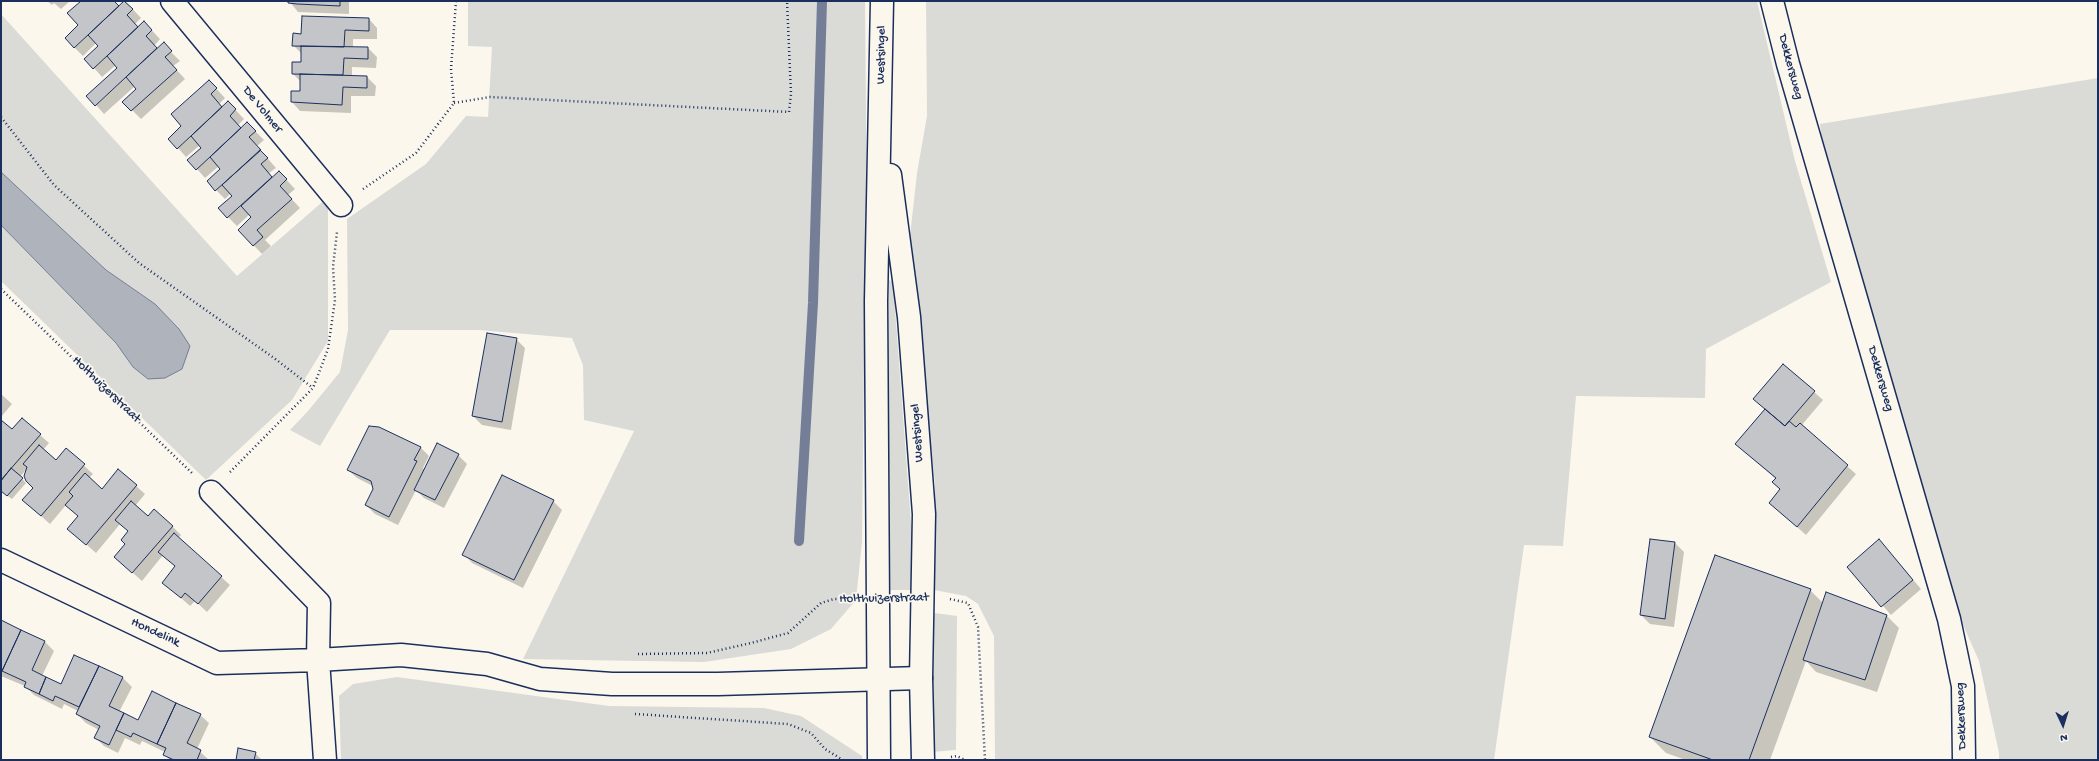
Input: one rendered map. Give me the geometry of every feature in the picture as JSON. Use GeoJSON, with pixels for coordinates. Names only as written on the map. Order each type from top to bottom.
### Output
{"type":"FeatureCollection","features":[{"type":"Feature","properties":{"kind":"street","name":"Westsingel"},"geometry":{"type":"LineString","coordinates":[[879,760],[877,680],[876,300],[882,1]]}},
{"type":"Feature","properties":{"kind":"street","name":"Dekkersweg"},"geometry":{"type":"LineString","coordinates":[[1772,1],[1788,64],[1949,618],[1963,686],[1964,760]]}},
{"type":"Feature","properties":{"kind":"street","name":"De Volmer"},"geometry":{"type":"LineString","coordinates":[[183,5],[340,205]]}},
{"type":"Feature","properties":{"kind":"street","name":"Westsingel"},"geometry":{"type":"LineString","coordinates":[[881,108],[909,317],[924,514],[921,678],[923,760]]}},
{"type":"Feature","properties":{"kind":"street"},"geometry":{"type":"LineString","coordinates":[[211,492],[319,603],[318,660],[325,760]]}},
{"type":"Feature","properties":{"kind":"street","name":"Hondelink"},"geometry":{"type":"LineString","coordinates":[[1,560],[217,663],[318,660]]}},
{"type":"Feature","properties":{"kind":"street"},"geometry":{"type":"LineString","coordinates":[[318,660],[401,654],[487,664],[540,679],[612,684],[921,678]]}},
{"type":"Feature","properties":{"kind":"path"},"geometry":{"type":"LineString","coordinates":[[454,103],[450,69],[456,1]]}},
{"type":"Feature","properties":{"kind":"path"},"geometry":{"type":"LineString","coordinates":[[211,492],[313,388],[328,349],[335,300],[333,267],[340,205],[416,153],[454,103],[490,97],[789,112],[791,94],[787,1]]}},
{"type":"Feature","properties":{"kind":"path"},"geometry":{"type":"LineString","coordinates":[[1,117],[54,185],[139,263],[274,358],[313,388]]}},
{"type":"Feature","properties":{"kind":"path","name":"Holthuizerstraat"},"geometry":{"type":"LineString","coordinates":[[1,289],[211,492]]}},
{"type":"Feature","properties":{"kind":"path","name":"Holthuizerstraat"},"geometry":{"type":"LineString","coordinates":[[923,598],[947,598],[968,603],[978,627],[985,760]]}},
{"type":"Feature","properties":{"kind":"path","name":"Holthuizerstraat"},"geometry":{"type":"LineString","coordinates":[[637,654],[707,653],[788,633],[821,603],[834,599],[877,600]]}},
{"type":"Feature","properties":{"kind":"path"},"geometry":{"type":"LineString","coordinates":[[630,714],[788,724],[810,733],[825,749],[843,760]]}},
{"type":"Feature","properties":{"kind":"shaded area"},"geometry":{"type":"Polygon","coordinates":[[[468,1],[865,1],[867,229],[865,277],[862,542],[856,600],[831,629],[791,649],[704,662],[523,659],[634,431],[584,420],[583,365],[572,338],[479,330],[390,330],[320,446],[290,430],[308,411],[340,372],[348,330],[347,219],[426,164],[466,116],[488,117],[492,47],[468,46],[468,1]]]}},
{"type":"Feature","properties":{"kind":"shaded area"},"geometry":{"type":"Polygon","coordinates":[[[926,1],[1757,1],[1795,161],[1831,282],[1706,349],[1705,398],[1576,396],[1563,546],[1524,545],[1494,760],[995,760],[994,636],[978,604],[966,596],[934,590],[935,484],[909,245],[917,173],[927,116],[926,1]]]}},
{"type":"Feature","properties":{"kind":"shaded area"},"geometry":{"type":"Polygon","coordinates":[[[1,14],[237,276],[328,197],[328,341],[292,400],[206,480],[1,281],[1,225],[116,343],[133,367],[148,379],[155,304],[106,270],[1,172],[1,14]]]}},
{"type":"Feature","properties":{"kind":"shaded area"},"geometry":{"type":"Polygon","coordinates":[[[2098,78],[2098,760],[1999,760],[1999,753],[1979,661],[1950,595],[1825,170],[1820,124],[2098,78]]]}},
{"type":"Feature","properties":{"kind":"shaded area"},"geometry":{"type":"Polygon","coordinates":[[[1,172],[106,270],[155,304],[179,329],[190,346],[182,369],[165,378],[148,379],[133,367],[116,343],[1,225],[1,172]]]}},
{"type":"Feature","properties":{"kind":"shaded area"},"geometry":{"type":"Polygon","coordinates":[[[889,280],[893,282],[916,590],[886,590],[889,280]]]}},
{"type":"Feature","properties":{"kind":"shaded area"},"geometry":{"type":"Polygon","coordinates":[[[934,613],[957,616],[956,750],[931,752],[934,613]]]}},
{"type":"Feature","properties":{"kind":"shaded area"},"geometry":{"type":"Polygon","coordinates":[[[397,677],[609,706],[764,708],[801,716],[862,756],[862,760],[341,760],[339,696],[353,684],[397,677]]]}},
{"type":"Feature","properties":{"kind":"building"},"geometry":{"type":"Polygon","coordinates":[[[81,1],[114,1],[119,6],[74,48],[65,38],[78,25],[67,13],[81,1]]]}},
{"type":"Feature","properties":{"kind":"building"},"geometry":{"type":"Polygon","coordinates":[[[124,1],[133,9],[127,15],[138,27],[93,69],[84,59],[98,46],[88,35],[124,1]]]}},
{"type":"Feature","properties":{"kind":"building"},"geometry":{"type":"Polygon","coordinates":[[[288,1],[340,1],[340,6],[297,4],[288,3],[288,1]]]}},
{"type":"Feature","properties":{"kind":"building"},"geometry":{"type":"Polygon","coordinates":[[[302,16],[369,18],[369,31],[345,30],[344,47],[292,46],[293,33],[301,34],[302,16]]]}},
{"type":"Feature","properties":{"kind":"building"},"geometry":{"type":"Polygon","coordinates":[[[144,21],[152,30],[146,36],[157,48],[95,106],[86,96],[117,68],[107,56],[144,21]]]}},
{"type":"Feature","properties":{"kind":"building"},"geometry":{"type":"Polygon","coordinates":[[[164,42],[172,51],[165,57],[177,70],[131,111],[122,102],[136,89],[126,77],[164,42]]]}},
{"type":"Feature","properties":{"kind":"building"},"geometry":{"type":"Polygon","coordinates":[[[301,46],[368,47],[368,59],[344,58],[343,75],[292,74],[292,62],[301,62],[301,46]]]}},
{"type":"Feature","properties":{"kind":"building"},"geometry":{"type":"Polygon","coordinates":[[[300,74],[367,76],[367,88],[343,87],[342,105],[291,102],[291,91],[300,91],[300,74]]]}},
{"type":"Feature","properties":{"kind":"building"},"geometry":{"type":"Polygon","coordinates":[[[209,80],[217,88],[211,94],[222,107],[177,149],[168,139],[181,126],[171,114],[209,80]]]}},
{"type":"Feature","properties":{"kind":"building"},"geometry":{"type":"Polygon","coordinates":[[[228,101],[236,109],[230,116],[241,128],[196,170],[187,160],[201,148],[191,136],[228,101]]]}},
{"type":"Feature","properties":{"kind":"building"},"geometry":{"type":"Polygon","coordinates":[[[247,122],[256,131],[249,137],[261,150],[215,191],[207,181],[220,169],[210,157],[247,122]]]}},
{"type":"Feature","properties":{"kind":"building"},"geometry":{"type":"Polygon","coordinates":[[[260,150],[268,158],[261,164],[272,177],[227,218],[218,208],[232,196],[222,185],[260,150]]]}},
{"type":"Feature","properties":{"kind":"building"},"geometry":{"type":"Polygon","coordinates":[[[279,171],[287,179],[280,186],[292,199],[257,230],[263,237],[253,246],[238,230],[251,217],[241,206],[279,171]]]}},
{"type":"Feature","properties":{"kind":"building"},"geometry":{"type":"Polygon","coordinates":[[[487,333],[517,338],[502,422],[472,416],[487,333]]]}},
{"type":"Feature","properties":{"kind":"building"},"geometry":{"type":"Polygon","coordinates":[[[1783,364],[1815,391],[1785,426],[1753,399],[1783,364]]]}},
{"type":"Feature","properties":{"kind":"building"},"geometry":{"type":"Polygon","coordinates":[[[1765,409],[1785,426],[1789,421],[1796,427],[1800,423],[1848,465],[1797,527],[1769,503],[1780,489],[1772,482],[1776,478],[1735,444],[1765,409]]]}},
{"type":"Feature","properties":{"kind":"building"},"geometry":{"type":"Polygon","coordinates":[[[22,418],[41,434],[1,480],[1,420],[12,429],[22,418]]]}},
{"type":"Feature","properties":{"kind":"building"},"geometry":{"type":"Polygon","coordinates":[[[369,426],[379,427],[421,447],[414,460],[417,461],[389,517],[365,505],[373,489],[371,481],[347,470],[369,426]]]}},
{"type":"Feature","properties":{"kind":"building"},"geometry":{"type":"Polygon","coordinates":[[[437,443],[459,454],[435,500],[414,490],[437,443]]]}},
{"type":"Feature","properties":{"kind":"building"},"geometry":{"type":"Polygon","coordinates":[[[39,445],[56,460],[66,448],[85,464],[41,516],[22,500],[33,488],[26,481],[24,476],[27,467],[23,464],[39,445]]]}},
{"type":"Feature","properties":{"kind":"building"},"geometry":{"type":"Polygon","coordinates":[[[11,468],[23,478],[7,496],[1,491],[1,481],[11,468]]]}},
{"type":"Feature","properties":{"kind":"building"},"geometry":{"type":"Polygon","coordinates":[[[118,469],[137,485],[86,545],[67,529],[78,516],[65,505],[73,496],[69,492],[85,473],[102,489],[118,469]]]}},
{"type":"Feature","properties":{"kind":"building"},"geometry":{"type":"Polygon","coordinates":[[[502,475],[554,500],[514,580],[462,555],[502,475]]]}},
{"type":"Feature","properties":{"kind":"building"},"geometry":{"type":"Polygon","coordinates":[[[131,501],[148,516],[154,509],[173,526],[132,573],[114,557],[125,544],[121,540],[128,531],[115,520],[131,501]]]}},
{"type":"Feature","properties":{"kind":"building"},"geometry":{"type":"Polygon","coordinates":[[[174,533],[222,576],[198,604],[185,593],[181,598],[162,583],[175,566],[158,552],[174,533]]]}},
{"type":"Feature","properties":{"kind":"building"},"geometry":{"type":"Polygon","coordinates":[[[1650,539],[1675,542],[1665,619],[1640,615],[1650,539]]]}},
{"type":"Feature","properties":{"kind":"building"},"geometry":{"type":"Polygon","coordinates":[[[1879,539],[1913,580],[1881,607],[1847,567],[1879,539]]]}},
{"type":"Feature","properties":{"kind":"building"},"geometry":{"type":"Polygon","coordinates":[[[1715,555],[1811,589],[1749,760],[1713,760],[1649,737],[1715,555]]]}},
{"type":"Feature","properties":{"kind":"building"},"geometry":{"type":"Polygon","coordinates":[[[1826,592],[1887,615],[1865,680],[1803,660],[1826,592]]]}},
{"type":"Feature","properties":{"kind":"building"},"geometry":{"type":"Polygon","coordinates":[[[1,620],[21,630],[2,671],[1,670],[1,620]]]}},
{"type":"Feature","properties":{"kind":"building"},"geometry":{"type":"Polygon","coordinates":[[[21,630],[45,641],[32,670],[46,677],[39,694],[24,687],[26,682],[2,671],[21,630]]]}},
{"type":"Feature","properties":{"kind":"building"},"geometry":{"type":"Polygon","coordinates":[[[74,655],[99,666],[79,707],[55,696],[53,701],[39,694],[46,677],[61,684],[74,655]]]}},
{"type":"Feature","properties":{"kind":"building"},"geometry":{"type":"Polygon","coordinates":[[[99,666],[123,677],[109,706],[124,713],[109,745],[94,738],[100,726],[76,714],[99,666]]]}},
{"type":"Feature","properties":{"kind":"building"},"geometry":{"type":"Polygon","coordinates":[[[152,691],[176,703],[157,744],[133,733],[131,737],[116,730],[124,713],[138,720],[152,691]]]}},
{"type":"Feature","properties":{"kind":"building"},"geometry":{"type":"Polygon","coordinates":[[[176,703],[201,714],[187,743],[201,750],[197,760],[174,760],[163,755],[166,748],[157,744],[176,703]]]}},
{"type":"Feature","properties":{"kind":"building"},"geometry":{"type":"Polygon","coordinates":[[[238,748],[256,752],[254,760],[236,760],[238,748]]]}},
{"type":"Feature","properties":{"kind":"waterway"},"geometry":{"type":"LineString","coordinates":[[799,541],[813,303],[822,1]]}}]}
